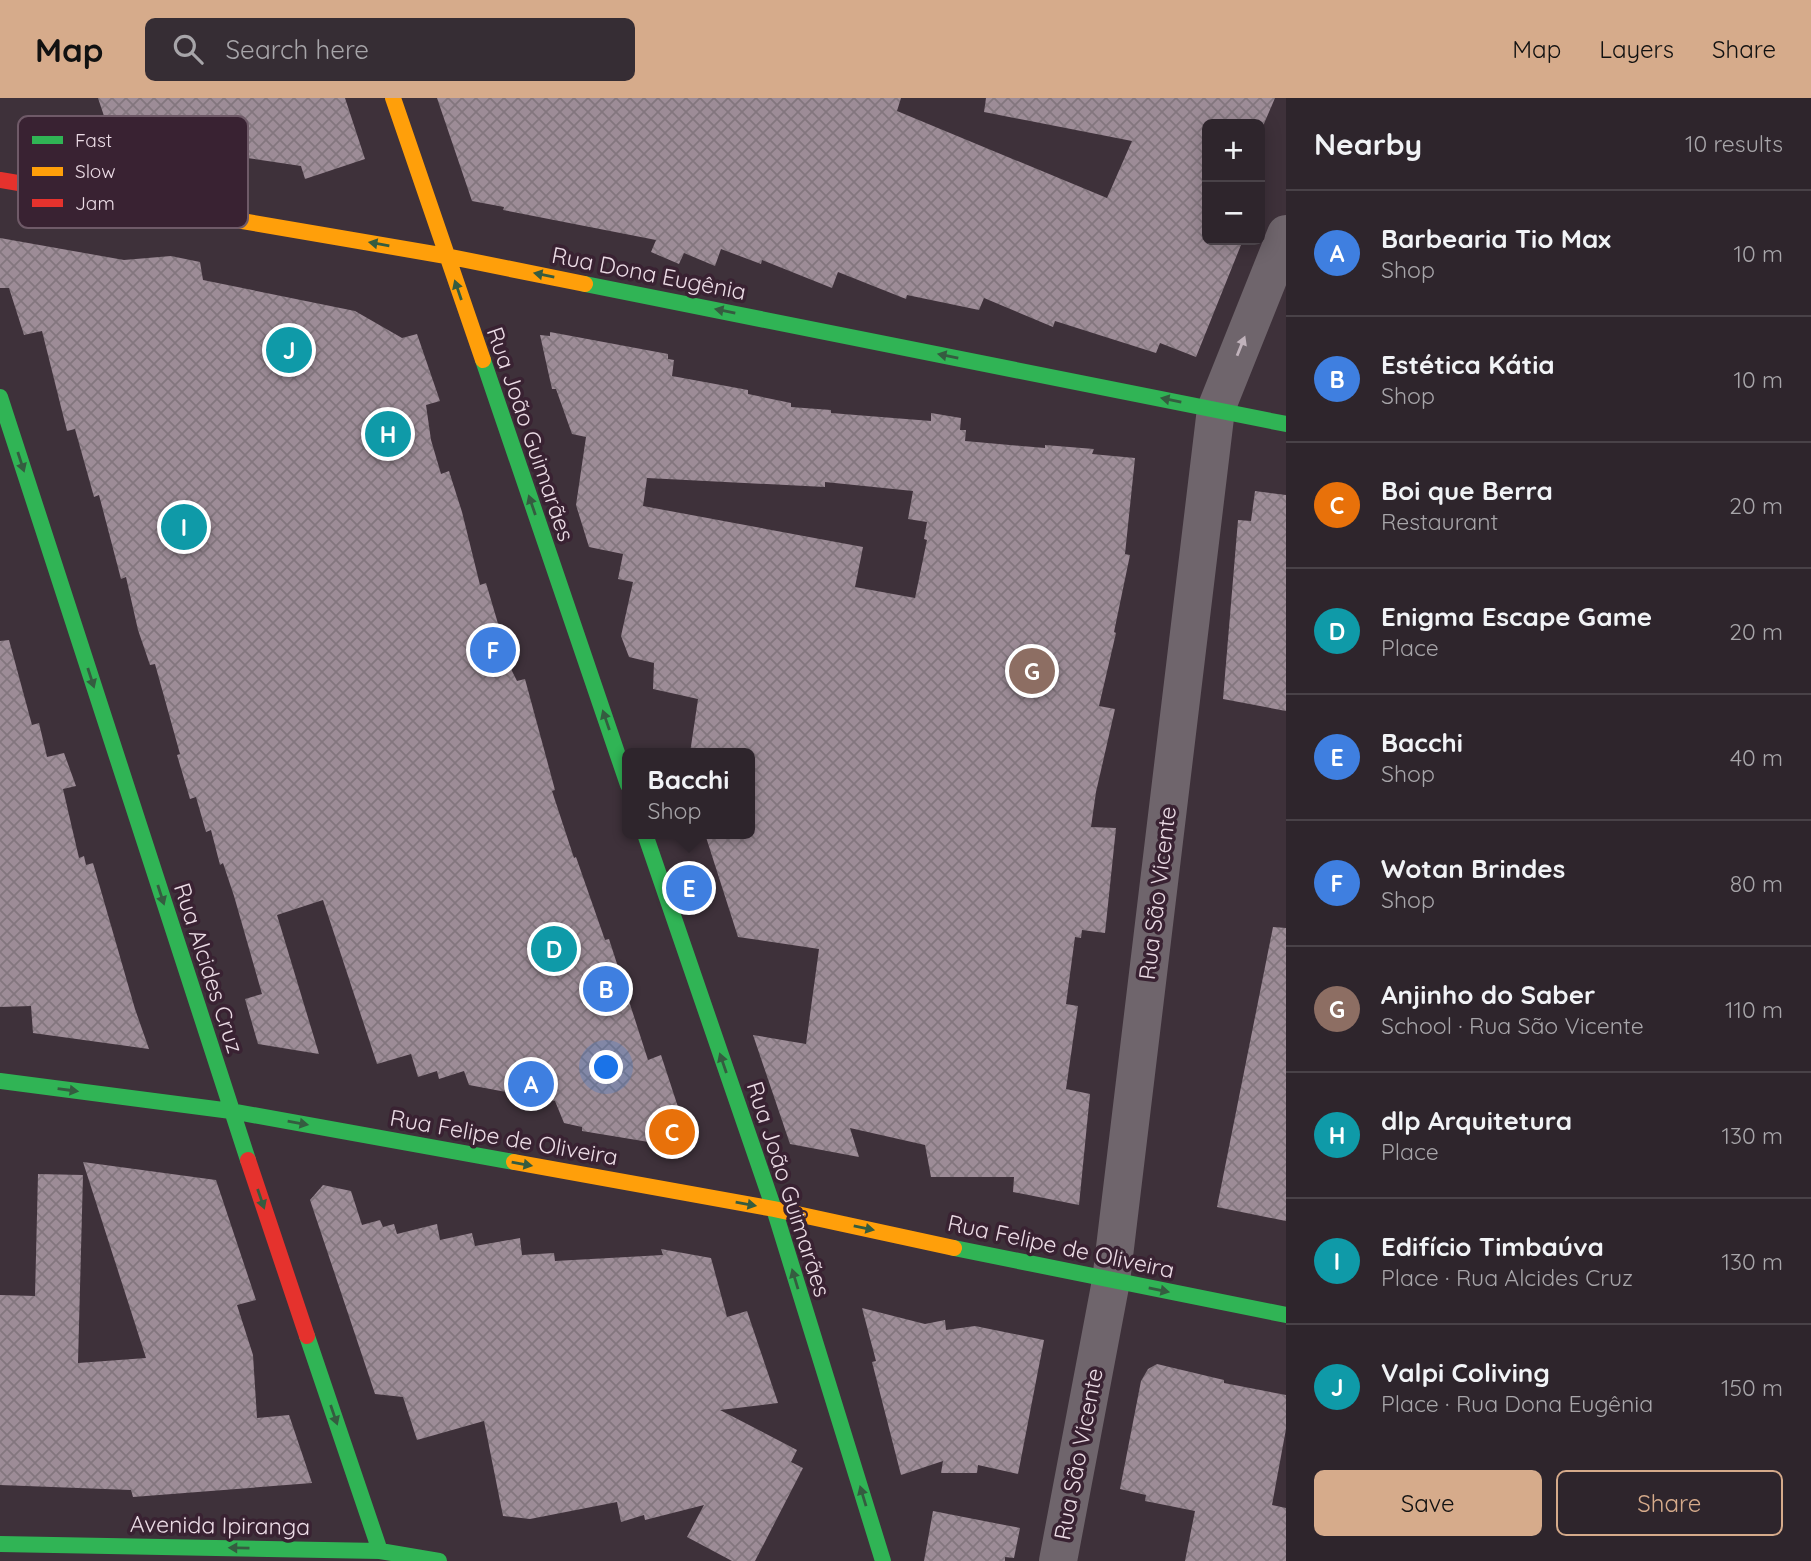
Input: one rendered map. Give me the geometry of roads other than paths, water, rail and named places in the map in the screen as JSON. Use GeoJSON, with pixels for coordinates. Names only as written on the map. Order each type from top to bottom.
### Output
{"type":"FeatureCollection","features":[{"type":"Feature","properties":{"kind":"street","name":"Rua João Guimarães"},"geometry":{"type":"LineString","coordinates":[[393,98],[622,768]]}},
{"type":"Feature","properties":{"kind":"street","name":"Rua Dona Eugênia"},"geometry":{"type":"LineString","coordinates":[[0,180],[18,183]]}},
{"type":"Feature","properties":{"kind":"street","name":"Rua Dona Eugênia"},"geometry":{"type":"LineString","coordinates":[[248,222],[446,256],[1286,424]]}},
{"type":"Feature","properties":{"kind":"street","name":"Rua São Vicente"},"geometry":{"type":"LineString","coordinates":[[1058,1561],[1111,1281],[1216,409],[1286,234]]}},
{"type":"Feature","properties":{"kind":"street","name":"Rua Alcides Cruz"},"geometry":{"type":"LineString","coordinates":[[0,397],[231,1111],[380,1551]]}},
{"type":"Feature","properties":{"kind":"street","name":"Rua João Guimarães"},"geometry":{"type":"LineString","coordinates":[[647,839],[774,1209],[883,1561]]}},
{"type":"Feature","properties":{"kind":"street","name":"Rua Felipe de Oliveira"},"geometry":{"type":"LineString","coordinates":[[0,1081],[231,1111],[774,1209],[1111,1281],[1286,1315]]}},
{"type":"Feature","properties":{"kind":"street","name":"Avenida Ipiranga"},"geometry":{"type":"LineString","coordinates":[[0,1544],[380,1551],[439,1561]]}},
{"type":"Feature","properties":{"kind":"place","name":"Valpi Coliving"},"geometry":{"type":"Point","coordinates":[289,350]}},
{"type":"Feature","properties":{"kind":"place","name":"dlp Arquitetura"},"geometry":{"type":"Point","coordinates":[388,434]}},
{"type":"Feature","properties":{"kind":"place","name":"Edifício Timbaúva"},"geometry":{"type":"Point","coordinates":[184,527]}},
{"type":"Feature","properties":{"kind":"place","name":"Wotan Brindes"},"geometry":{"type":"Point","coordinates":[493,650]}},
{"type":"Feature","properties":{"kind":"place","name":"Anjinho do Saber"},"geometry":{"type":"Point","coordinates":[1032,671]}},
{"type":"Feature","properties":{"kind":"place","name":"Bacchi"},"geometry":{"type":"Point","coordinates":[689,888]}},
{"type":"Feature","properties":{"kind":"place","name":"Enigma Escape Game"},"geometry":{"type":"Point","coordinates":[554,949]}},
{"type":"Feature","properties":{"kind":"place","name":"Estética Kátia"},"geometry":{"type":"Point","coordinates":[606,989]}},
{"type":"Feature","properties":{"kind":"place","name":"Barbearia Tio Max"},"geometry":{"type":"Point","coordinates":[531,1084]}},
{"type":"Feature","properties":{"kind":"place","name":"Boi que Berra"},"geometry":{"type":"Point","coordinates":[672,1132]}}]}
